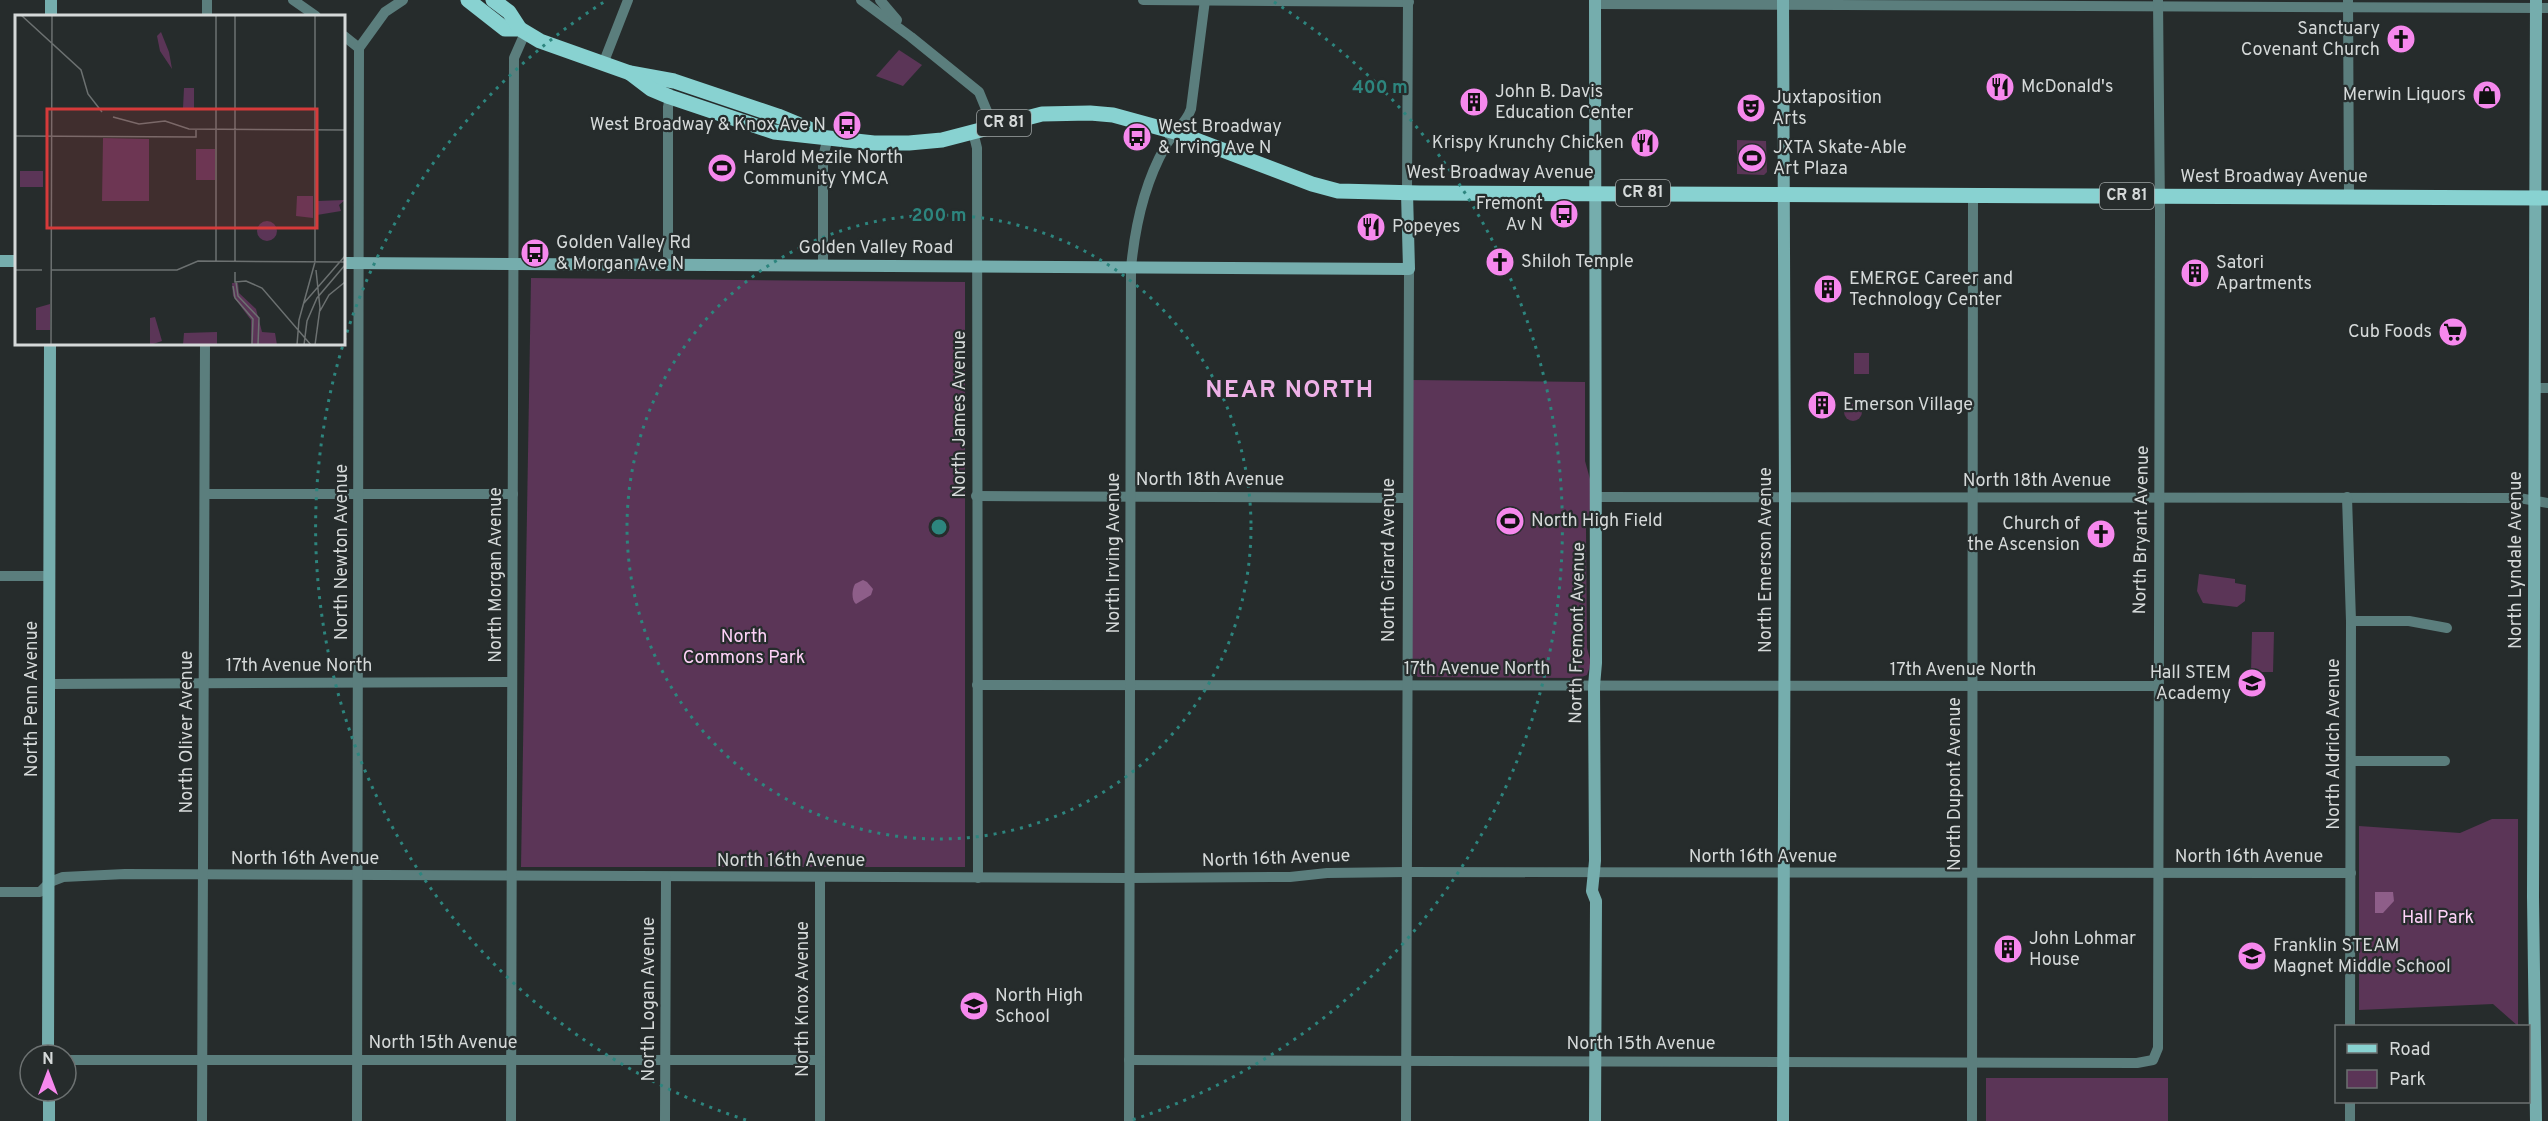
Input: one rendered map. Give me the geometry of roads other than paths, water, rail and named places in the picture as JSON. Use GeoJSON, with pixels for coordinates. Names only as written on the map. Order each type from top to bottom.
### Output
{"type":"FeatureCollection","features":[{"type":"Feature","properties":{"kind":"main road","name":"West Broadway Avenue"},"geometry":{"type":"LineString","coordinates":[[468,0],[505,29],[523,31]]}},
{"type":"Feature","properties":{"kind":"main road","name":"West Broadway Avenue"},"geometry":{"type":"LineString","coordinates":[[493,0],[509,12],[523,31],[540,41],[630,73],[674,81],[778,116],[828,137]]}},
{"type":"Feature","properties":{"kind":"main road","name":"West Broadway Avenue"},"geometry":{"type":"LineString","coordinates":[[630,73],[651,89],[670,98],[774,132],[874,143],[942,140],[1042,114],[1113,115],[1175,132],[1338,191],[2541,198]]}},
{"type":"Feature","properties":{"kind":"street"},"geometry":{"type":"LineString","coordinates":[[293,0],[315,15]]}},
{"type":"Feature","properties":{"kind":"street"},"geometry":{"type":"LineString","coordinates":[[345,37],[359,48],[385,12],[403,0]]}},
{"type":"Feature","properties":{"kind":"street"},"geometry":{"type":"LineString","coordinates":[[603,64],[628,0]]}},
{"type":"Feature","properties":{"kind":"street"},"geometry":{"type":"LineString","coordinates":[[861,0],[979,92],[993,126]]}},
{"type":"Feature","properties":{"kind":"street"},"geometry":{"type":"LineString","coordinates":[[880,0],[911,37]]}},
{"type":"Feature","properties":{"kind":"street"},"geometry":{"type":"LineString","coordinates":[[1143,0],[1408,1]]}},
{"type":"Feature","properties":{"kind":"street","name":"North Irving Avenue"},"geometry":{"type":"LineString","coordinates":[[1128,1121],[1131,268],[1143,199],[1165,146],[1188,118],[1191,109],[1205,1]]}},
{"type":"Feature","properties":{"kind":"street","name":"North Girard Avenue"},"geometry":{"type":"LineString","coordinates":[[1406,1121],[1408,1]]}},
{"type":"Feature","properties":{"kind":"street"},"geometry":{"type":"LineString","coordinates":[[1595,2],[2540,6]]}},
{"type":"Feature","properties":{"kind":"street","name":"North Fremont Avenue"},"geometry":{"type":"LineString","coordinates":[[1595,2],[1597,497],[1594,686],[1595,861],[1592,891],[1596,901],[1595,1121]]}},
{"type":"Feature","properties":{"kind":"street","name":"North Emerson Avenue"},"geometry":{"type":"LineString","coordinates":[[1783,2],[1785,497],[1783,1121]]}},
{"type":"Feature","properties":{"kind":"street","name":"North Bryant Avenue"},"geometry":{"type":"LineString","coordinates":[[2153,1059],[2158,1048],[2157,686],[2160,497],[2160,196],[2158,3]]}},
{"type":"Feature","properties":{"kind":"street"},"geometry":{"type":"LineString","coordinates":[[2348,4],[2349,197]]}},
{"type":"Feature","properties":{"kind":"street","name":"North Lyndale Avenue"},"geometry":{"type":"LineString","coordinates":[[2536,1121],[2533,897],[2535,388],[2541,198],[2540,6]]}},
{"type":"Feature","properties":{"kind":"street","name":"North Morgan Avenue"},"geometry":{"type":"LineString","coordinates":[[511,1121],[514,58],[523,31]]}},
{"type":"Feature","properties":{"kind":"street","name":"North Newton Avenue"},"geometry":{"type":"LineString","coordinates":[[357,1121],[359,48]]}},
{"type":"Feature","properties":{"kind":"street"},"geometry":{"type":"LineString","coordinates":[[668,264],[668,107],[670,98]]}},
{"type":"Feature","properties":{"kind":"street","name":"North James Avenue"},"geometry":{"type":"LineString","coordinates":[[973,132],[977,148],[978,878]]}},
{"type":"Feature","properties":{"kind":"street"},"geometry":{"type":"LineString","coordinates":[[823,265],[823,157],[828,137]]}},
{"type":"Feature","properties":{"kind":"street","name":"North Dupont Avenue"},"geometry":{"type":"LineString","coordinates":[[1972,1121],[1973,195]]}},
{"type":"Feature","properties":{"kind":"street","name":"Golden Valley Road"},"geometry":{"type":"LineString","coordinates":[[345,263],[1408,269]]}},
{"type":"Feature","properties":{"kind":"street","name":"North Penn Avenue"},"geometry":{"type":"LineString","coordinates":[[48,1043],[51,684],[50,345]]}},
{"type":"Feature","properties":{"kind":"street","name":"North Oliver Avenue"},"geometry":{"type":"LineString","coordinates":[[202,1121],[204,345]]}},
{"type":"Feature","properties":{"kind":"street"},"geometry":{"type":"LineString","coordinates":[[2535,388],[2548,388]]}},
{"type":"Feature","properties":{"kind":"street"},"geometry":{"type":"LineString","coordinates":[[204,494],[513,494]]}},
{"type":"Feature","properties":{"kind":"street","name":"North 18th Avenue"},"geometry":{"type":"LineString","coordinates":[[976,496],[1408,498]]}},
{"type":"Feature","properties":{"kind":"street","name":"North 18th Avenue"},"geometry":{"type":"LineString","coordinates":[[1597,497],[2519,498],[2548,503]]}},
{"type":"Feature","properties":{"kind":"street","name":"North Aldrich Avenue"},"geometry":{"type":"LineString","coordinates":[[2347,497],[2351,621],[2350,1025]]}},
{"type":"Feature","properties":{"kind":"street"},"geometry":{"type":"LineString","coordinates":[[0,576],[49,576]]}},
{"type":"Feature","properties":{"kind":"street"},"geometry":{"type":"LineString","coordinates":[[2351,621],[2409,621],[2447,628]]}},
{"type":"Feature","properties":{"kind":"street","name":"17th Avenue North"},"geometry":{"type":"LineString","coordinates":[[51,684],[512,682]]}},
{"type":"Feature","properties":{"kind":"street","name":"17th Avenue North"},"geometry":{"type":"LineString","coordinates":[[977,685],[2157,686]]}},
{"type":"Feature","properties":{"kind":"street"},"geometry":{"type":"LineString","coordinates":[[2351,761],[2445,761]]}},
{"type":"Feature","properties":{"kind":"street","name":"North 16th Avenue"},"geometry":{"type":"LineString","coordinates":[[50,882],[63,877],[203,875],[1129,878],[1290,877],[1327,873],[1406,872],[2351,873]]}},
{"type":"Feature","properties":{"kind":"street","name":"North Knox Avenue"},"geometry":{"type":"LineString","coordinates":[[820,877],[820,1121]]}},
{"type":"Feature","properties":{"kind":"street","name":"North Logan Avenue"},"geometry":{"type":"LineString","coordinates":[[665,1121],[666,878]]}},
{"type":"Feature","properties":{"kind":"street"},"geometry":{"type":"LineString","coordinates":[[0,892],[40,892],[50,882]]}},
{"type":"Feature","properties":{"kind":"street","name":"North 15th Avenue"},"geometry":{"type":"LineString","coordinates":[[1129,1060],[2137,1063],[2153,1059]]}},
{"type":"Feature","properties":{"kind":"street","name":"North 15th Avenue"},"geometry":{"type":"LineString","coordinates":[[78,1060],[820,1060]]}},
{"type":"Feature","properties":{"kind":"street"},"geometry":{"type":"LineString","coordinates":[[49,1103],[49,1121]]}},
{"type":"Feature","properties":{"kind":"street"},"geometry":{"type":"LineString","coordinates":[[2350,1103],[2350,1121]]}},
{"type":"Feature","properties":{"kind":"place","name":"Sanctuary Covenant Church"},"geometry":{"type":"Point","coordinates":[2401,39]}},
{"type":"Feature","properties":{"kind":"place","name":"McDonald's"},"geometry":{"type":"Point","coordinates":[2000,87]}},
{"type":"Feature","properties":{"kind":"place","name":"Merwin Liquors"},"geometry":{"type":"Point","coordinates":[2487,95]}},
{"type":"Feature","properties":{"kind":"place","name":"John B. Davis Education Center"},"geometry":{"type":"Point","coordinates":[1474,102]}},
{"type":"Feature","properties":{"kind":"place","name":"Juxtaposition Arts"},"geometry":{"type":"Point","coordinates":[1751,108]}},
{"type":"Feature","properties":{"kind":"place","name":"West Broadway & Knox Ave N"},"geometry":{"type":"Point","coordinates":[847,125]}},
{"type":"Feature","properties":{"kind":"place","name":"West Broadway & Irving Ave N"},"geometry":{"type":"Point","coordinates":[1137,137]}},
{"type":"Feature","properties":{"kind":"place","name":"Krispy Krunchy Chicken"},"geometry":{"type":"Point","coordinates":[1645,143]}},
{"type":"Feature","properties":{"kind":"place","name":"JXTA Skate-Able Art Plaza"},"geometry":{"type":"Point","coordinates":[1752,158]}},
{"type":"Feature","properties":{"kind":"place","name":"Harold Mezile North Community YMCA"},"geometry":{"type":"Point","coordinates":[722,168]}},
{"type":"Feature","properties":{"kind":"place","name":"Fremont Av N"},"geometry":{"type":"Point","coordinates":[1564,214]}},
{"type":"Feature","properties":{"kind":"place","name":"Popeyes"},"geometry":{"type":"Point","coordinates":[1371,227]}},
{"type":"Feature","properties":{"kind":"place","name":"Golden Valley Rd & Morgan Ave N"},"geometry":{"type":"Point","coordinates":[535,253]}},
{"type":"Feature","properties":{"kind":"place","name":"Shiloh Temple"},"geometry":{"type":"Point","coordinates":[1500,262]}},
{"type":"Feature","properties":{"kind":"place","name":"Satori Apartments"},"geometry":{"type":"Point","coordinates":[2195,273]}},
{"type":"Feature","properties":{"kind":"place","name":"EMERGE Career and Technology Center"},"geometry":{"type":"Point","coordinates":[1828,289]}},
{"type":"Feature","properties":{"kind":"place","name":"Cub Foods"},"geometry":{"type":"Point","coordinates":[2453,332]}},
{"type":"Feature","properties":{"kind":"place","name":"Emerson Village"},"geometry":{"type":"Point","coordinates":[1822,405]}},
{"type":"Feature","properties":{"kind":"place","name":"North High Field"},"geometry":{"type":"Point","coordinates":[1510,521]}},
{"type":"Feature","properties":{"kind":"place","name":"Church of the Ascension"},"geometry":{"type":"Point","coordinates":[2101,534]}},
{"type":"Feature","properties":{"kind":"place","name":"Hall STEM Academy"},"geometry":{"type":"Point","coordinates":[2252,683]}},
{"type":"Feature","properties":{"kind":"place","name":"John Lohmar House"},"geometry":{"type":"Point","coordinates":[2008,949]}},
{"type":"Feature","properties":{"kind":"place","name":"Franklin STEAM Magnet Middle School"},"geometry":{"type":"Point","coordinates":[2252,956]}},
{"type":"Feature","properties":{"kind":"place","name":"North High School"},"geometry":{"type":"Point","coordinates":[974,1006]}},
{"type":"Feature","properties":{"kind":"district","name":"NEAR NORTH"},"geometry":{"type":"Point","coordinates":[1290,391]}},
{"type":"Feature","properties":{"kind":"park label","name":"North Commons Park"},"geometry":{"type":"Point","coordinates":[744,647]}},
{"type":"Feature","properties":{"kind":"park label","name":"Hall Park"},"geometry":{"type":"Point","coordinates":[2438,918]}}]}
